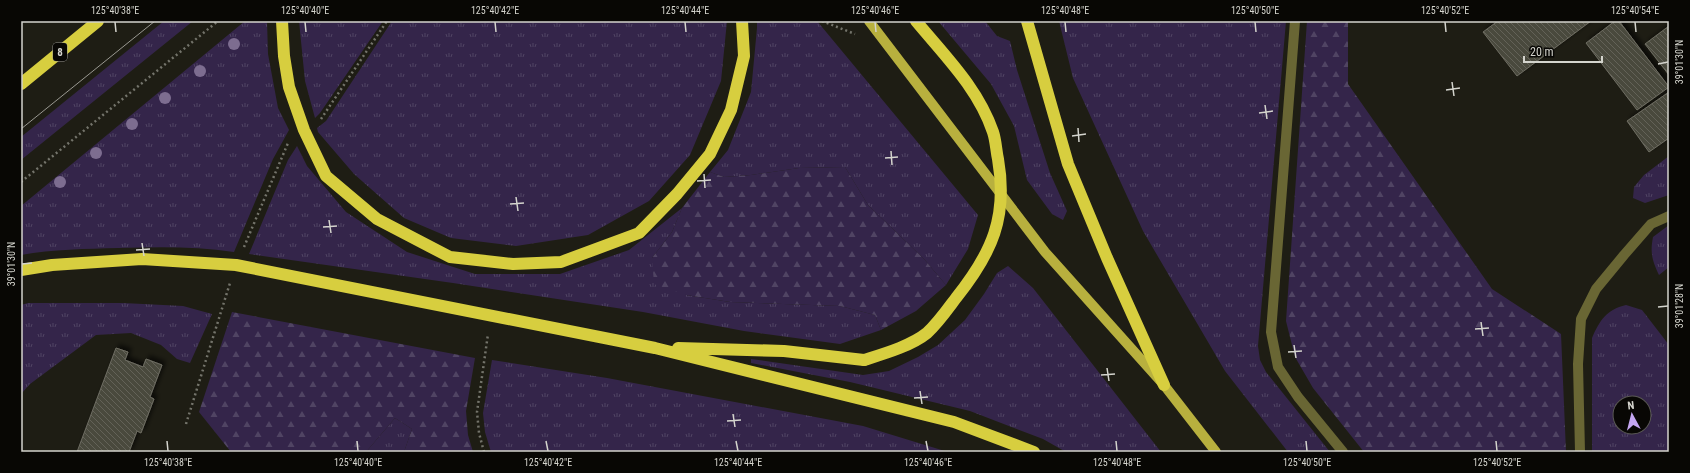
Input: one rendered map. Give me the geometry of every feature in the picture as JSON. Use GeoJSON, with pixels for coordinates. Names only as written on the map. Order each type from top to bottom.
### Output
{"type":"FeatureCollection","features":[{"type":"Feature","properties":{"kind":"highway","name":"8"},"geometry":{"type":"LineString","coordinates":[[21,84],[98,21]]}},
{"type":"Feature","properties":{"kind":"highway"},"geometry":{"type":"LineString","coordinates":[[282,21],[284,56],[289,87],[304,130],[326,176],[377,219],[450,258],[513,264],[561,262],[639,233],[677,194],[710,154],[731,110],[744,56],[742,21]]}},
{"type":"Feature","properties":{"kind":"highway"},"geometry":{"type":"LineString","coordinates":[[655,348],[784,351],[864,360],[897,350],[926,334],[944,315],[974,275],[991,244],[1000,210],[1000,172],[993,133],[980,102],[966,80],[916,21]]}},
{"type":"Feature","properties":{"kind":"highway"},"geometry":{"type":"LineString","coordinates":[[1027,21],[1068,164],[1107,258],[1164,385]]}},
{"type":"Feature","properties":{"kind":"highway"},"geometry":{"type":"LineString","coordinates":[[21,270],[52,265],[142,259],[236,265],[655,348],[954,422],[1034,452]]}},
{"type":"Feature","properties":{"kind":"main road"},"geometry":{"type":"LineString","coordinates":[[869,21],[1045,252],[1164,385],[1216,452]]}},
{"type":"Feature","properties":{"kind":"street"},"geometry":{"type":"LineString","coordinates":[[1295,21],[1271,332],[1278,367],[1298,397],[1343,452]]}},
{"type":"Feature","properties":{"kind":"street"},"geometry":{"type":"LineString","coordinates":[[1580,452],[1578,364],[1581,319],[1596,289],[1624,255],[1651,224],[1669,216]]}},
{"type":"Feature","properties":{"kind":"path"},"geometry":{"type":"LineString","coordinates":[[21,182],[218,21]]}},
{"type":"Feature","properties":{"kind":"path"},"geometry":{"type":"LineString","coordinates":[[186,424],[236,265],[286,145],[293,137],[320,120],[387,21]]}},
{"type":"Feature","properties":{"kind":"path"},"geometry":{"type":"LineString","coordinates":[[484,452],[479,433],[477,412],[483,359],[491,316]]}},
{"type":"Feature","properties":{"kind":"green space"},"geometry":{"type":"Polygon","coordinates":[[[164,21],[193,21],[21,160],[21,137],[164,21]]]}},
{"type":"Feature","properties":{"kind":"green space"},"geometry":{"type":"Polygon","coordinates":[[[245,21],[267,21],[268,54],[278,108],[289,130],[273,159],[234,252],[176,247],[147,247],[70,250],[21,255],[21,206],[245,21]]]}},
{"type":"Feature","properties":{"kind":"green space"},"geometry":{"type":"Polygon","coordinates":[[[299,21],[383,21],[320,113],[315,118],[305,81],[299,21]]]}},
{"type":"Feature","properties":{"kind":"green space"},"geometry":{"type":"Polygon","coordinates":[[[392,21],[727,21],[721,81],[690,155],[649,201],[588,235],[516,246],[451,238],[404,218],[354,174],[318,132],[317,128],[326,121],[392,21]]]}},
{"type":"Feature","properties":{"kind":"green space"},"geometry":{"type":"Polygon","coordinates":[[[757,21],[817,21],[978,215],[968,249],[946,285],[924,259],[868,205],[845,167],[799,168],[751,175],[724,177],[710,172],[728,150],[751,92],[757,21]]]}},
{"type":"Feature","properties":{"kind":"green space"},"geometry":{"type":"Polygon","coordinates":[[[938,21],[985,21],[997,36],[1010,41],[1017,70],[1050,173],[1067,211],[1063,220],[1052,214],[1027,180],[1014,126],[991,84],[938,21]]]}},
{"type":"Feature","properties":{"kind":"green space"},"geometry":{"type":"Polygon","coordinates":[[[1059,21],[1286,21],[1258,346],[1260,360],[1266,372],[1330,452],[1288,452],[1225,371],[1143,231],[1073,78],[1059,21]]]}},
{"type":"Feature","properties":{"kind":"green space"},"geometry":{"type":"Polygon","coordinates":[[[1307,21],[1348,21],[1348,84],[1492,289],[1561,334],[1566,452],[1364,452],[1313,388],[1295,357],[1286,321],[1307,21]]]}},
{"type":"Feature","properties":{"kind":"green space"},"geometry":{"type":"Polygon","coordinates":[[[297,146],[307,166],[346,212],[407,252],[475,274],[560,274],[629,250],[682,208],[672,232],[652,258],[686,295],[730,302],[840,306],[875,315],[881,330],[840,344],[744,331],[643,312],[453,283],[249,254],[288,160],[297,146]]]}},
{"type":"Feature","properties":{"kind":"green space"},"geometry":{"type":"Polygon","coordinates":[[[1669,156],[1669,195],[1645,203],[1633,198],[1634,187],[1644,175],[1669,156]]]}},
{"type":"Feature","properties":{"kind":"green space"},"geometry":{"type":"Polygon","coordinates":[[[845,167],[868,205],[924,259],[946,285],[916,311],[881,330],[875,315],[840,306],[730,302],[686,295],[654,284],[652,258],[672,232],[682,208],[710,172],[724,177],[751,175],[799,168],[845,167]]]}},
{"type":"Feature","properties":{"kind":"green space"},"geometry":{"type":"Polygon","coordinates":[[[1669,225],[1669,267],[1659,275],[1652,256],[1653,237],[1669,225]]]}},
{"type":"Feature","properties":{"kind":"green space"},"geometry":{"type":"Polygon","coordinates":[[[1008,266],[1033,288],[1161,452],[1066,452],[1043,439],[970,411],[850,382],[751,363],[751,359],[863,375],[889,371],[918,357],[938,345],[965,320],[997,273],[1008,266]]]}},
{"type":"Feature","properties":{"kind":"green space"},"geometry":{"type":"Polygon","coordinates":[[[28,303],[123,303],[183,306],[212,314],[190,363],[177,359],[161,345],[131,333],[96,335],[30,384],[21,394],[21,305],[28,303]]]}},
{"type":"Feature","properties":{"kind":"green space"},"geometry":{"type":"Polygon","coordinates":[[[1626,305],[1642,310],[1669,345],[1669,452],[1592,452],[1592,338],[1604,317],[1613,310],[1626,305]]]}},
{"type":"Feature","properties":{"kind":"green space"},"geometry":{"type":"Polygon","coordinates":[[[232,312],[475,358],[466,411],[468,435],[473,452],[404,452],[412,429],[395,418],[366,452],[231,452],[199,412],[232,312]]]}},
{"type":"Feature","properties":{"kind":"green space"},"geometry":{"type":"Polygon","coordinates":[[[492,360],[607,378],[863,426],[948,452],[491,452],[485,432],[483,413],[492,360]]]}},
{"type":"Feature","properties":{"kind":"green space"},"geometry":{"type":"Polygon","coordinates":[[[395,418],[412,429],[404,452],[366,452],[395,418]]]}},
{"type":"Feature","properties":{"kind":"building"},"geometry":{"type":"Polygon","coordinates":[[[1498,21],[1591,21],[1517,76],[1483,32],[1498,21]]]}},
{"type":"Feature","properties":{"kind":"building"},"geometry":{"type":"Polygon","coordinates":[[[1615,21],[1619,21],[1669,87],[1637,110],[1586,43],[1615,21]]]}},
{"type":"Feature","properties":{"kind":"building"},"geometry":{"type":"Polygon","coordinates":[[[1669,26],[1669,75],[1645,44],[1669,26]]]}},
{"type":"Feature","properties":{"kind":"building"},"geometry":{"type":"Polygon","coordinates":[[[1669,92],[1669,138],[1649,152],[1627,121],[1669,92]]]}},
{"type":"Feature","properties":{"kind":"building"},"geometry":{"type":"Polygon","coordinates":[[[116,348],[128,352],[125,360],[143,367],[146,359],[162,365],[150,397],[154,399],[141,433],[137,431],[129,452],[77,452],[116,348]]]}},
{"type":"Feature","properties":{"kind":"tram line"},"geometry":{"type":"LineString","coordinates":[[21,129],[155,21]]}}]}
